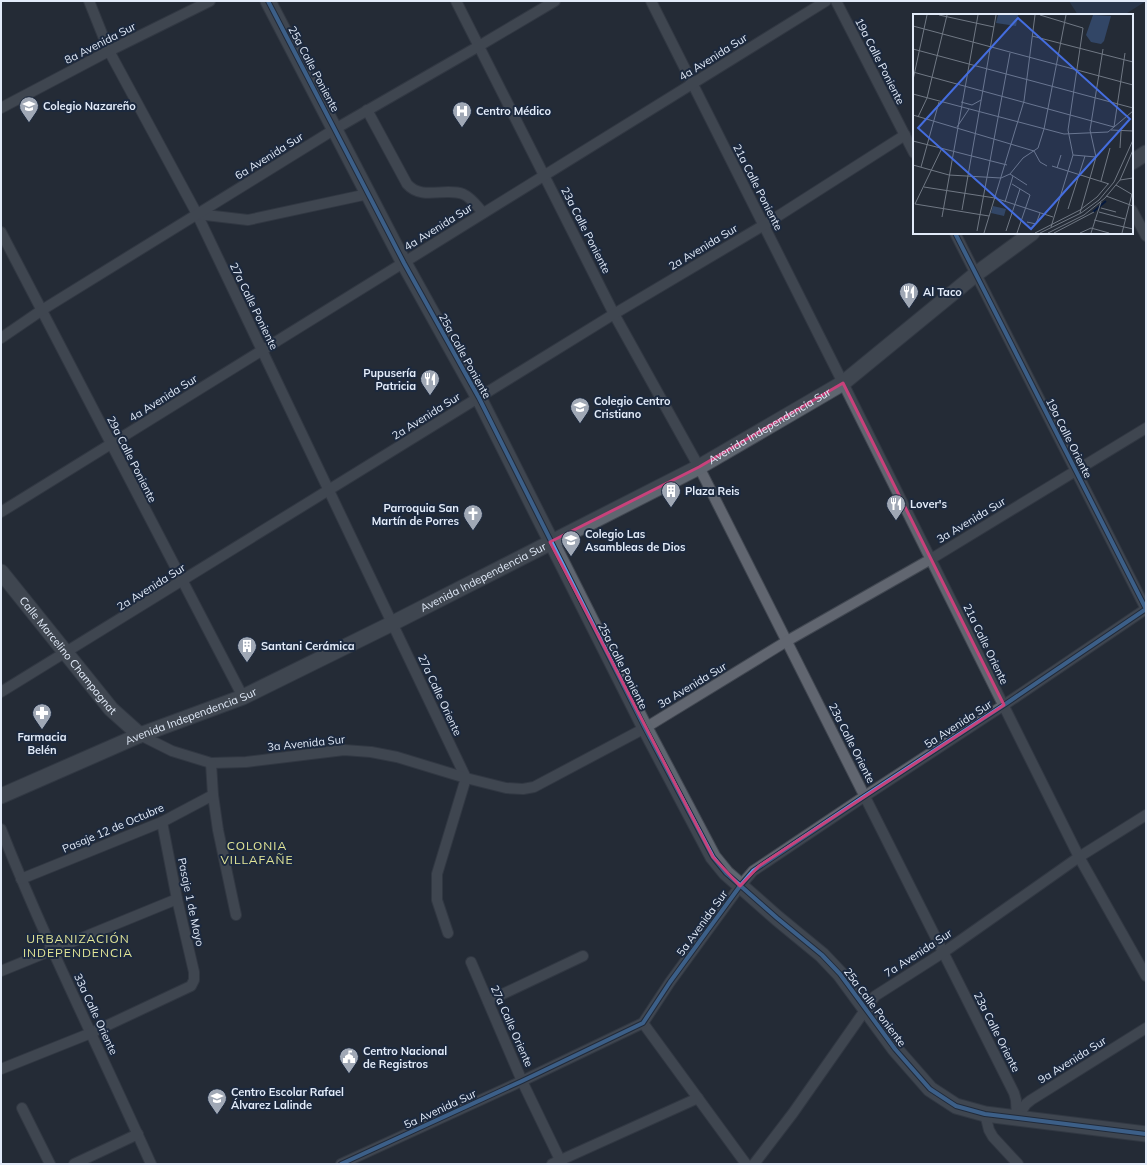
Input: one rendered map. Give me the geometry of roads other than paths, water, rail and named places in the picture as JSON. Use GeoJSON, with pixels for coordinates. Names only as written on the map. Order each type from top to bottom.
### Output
{"type":"FeatureCollection","features":[{"type":"Feature","properties":{"kind":"street","name":"27a Calle Poniente"},"geometry":{"type":"LineString","coordinates":[[90,1],[109,51],[197,214],[393,623]]}},
{"type":"Feature","properties":{"kind":"street","name":"8a Avenida Sur"},"geometry":{"type":"LineString","coordinates":[[1,108],[109,51],[210,1]]}},
{"type":"Feature","properties":{"kind":"street","name":"25a Calle Poniente"},"geometry":{"type":"LineString","coordinates":[[268,1],[404,262],[479,398],[550,542],[713,857],[726,873],[740,886],[831,964],[895,1049],[930,1088],[956,1106],[986,1114],[1146,1134]]}},
{"type":"Feature","properties":{"kind":"street","name":"23a Calle Poniente"},"geometry":{"type":"LineString","coordinates":[[456,1],[614,314],[699,467]]}},
{"type":"Feature","properties":{"kind":"street","name":"6a Avenida Sur"},"geometry":{"type":"LineString","coordinates":[[1,338],[42,310],[335,129],[555,1]]}},
{"type":"Feature","properties":{"kind":"street","name":"21a Calle Poniente"},"geometry":{"type":"LineString","coordinates":[[651,1],[843,383]]}},
{"type":"Feature","properties":{"kind":"street","name":"4a Avenida Sur"},"geometry":{"type":"LineString","coordinates":[[1,512],[826,1]]}},
{"type":"Feature","properties":{"kind":"street","name":"19a Calle Poniente"},"geometry":{"type":"LineString","coordinates":[[836,1],[913,151]]}},
{"type":"Feature","properties":{"kind":"street"},"geometry":{"type":"LineString","coordinates":[[367,110],[407,184],[412,190],[419,192],[453,192],[463,194],[471,198],[483,213]]}},
{"type":"Feature","properties":{"kind":"street","name":"2a Avenida Sur"},"geometry":{"type":"LineString","coordinates":[[1,692],[614,314],[764,225],[905,136]]}},
{"type":"Feature","properties":{"kind":"street"},"geometry":{"type":"LineString","coordinates":[[1133,161],[1146,153]]}},
{"type":"Feature","properties":{"kind":"street"},"geometry":{"type":"LineString","coordinates":[[197,214],[248,220],[368,194]]}},
{"type":"Feature","properties":{"kind":"street"},"geometry":{"type":"LineString","coordinates":[[1133,212],[1146,236]]}},
{"type":"Feature","properties":{"kind":"street","name":"29a Calle Poniente"},"geometry":{"type":"LineString","coordinates":[[1,232],[4,243],[42,310],[243,697]]}},
{"type":"Feature","properties":{"kind":"street"},"geometry":{"type":"LineString","coordinates":[[956,234],[976,274]]}},
{"type":"Feature","properties":{"kind":"street","name":"Avenida Independencia Sur"},"geometry":{"type":"LineString","coordinates":[[1,796],[140,735],[243,697],[393,623],[699,467],[843,383],[976,274],[1031,234]]}},
{"type":"Feature","properties":{"kind":"street","name":"19a Calle Oriente"},"geometry":{"type":"LineString","coordinates":[[976,274],[1146,609]]}},
{"type":"Feature","properties":{"kind":"street","name":"21a Calle Oriente"},"geometry":{"type":"LineString","coordinates":[[843,383],[1079,856],[1146,976]]}},
{"type":"Feature","properties":{"kind":"street","name":"3a Avenida Sur"},"geometry":{"type":"LineString","coordinates":[[140,735],[172,751],[211,763],[246,762],[344,750],[372,752],[397,757],[466,778],[506,788],[524,789],[534,787],[645,728],[787,642],[931,559],[1146,428]]}},
{"type":"Feature","properties":{"kind":"street","name":"23a Calle Oriente"},"geometry":{"type":"LineString","coordinates":[[699,467],[1014,1093],[1017,1118]]}},
{"type":"Feature","properties":{"kind":"street","name":"Calle Marcelino Champagnat"},"geometry":{"type":"LineString","coordinates":[[1,572],[110,709],[140,735]]}},
{"type":"Feature","properties":{"kind":"street","name":"5a Avenida Sur"},"geometry":{"type":"LineString","coordinates":[[341,1164],[522,1081],[643,1022],[670,982],[740,886],[759,866],[1004,705],[1146,609]]}},
{"type":"Feature","properties":{"kind":"street","name":"27a Calle Oriente"},"geometry":{"type":"LineString","coordinates":[[393,623],[466,778]]}},
{"type":"Feature","properties":{"kind":"street"},"geometry":{"type":"LineString","coordinates":[[211,763],[213,795],[218,830],[236,915]]}},
{"type":"Feature","properties":{"kind":"street"},"geometry":{"type":"LineString","coordinates":[[448,933],[437,900],[437,874],[466,778]]}},
{"type":"Feature","properties":{"kind":"street","name":"Pasaje 12 de Octubre"},"geometry":{"type":"LineString","coordinates":[[21,879],[162,822],[213,795]]}},
{"type":"Feature","properties":{"kind":"street","name":"7a Avenida Sur"},"geometry":{"type":"LineString","coordinates":[[754,1164],[793,1113],[865,1008],[878,993],[944,952],[1079,856],[1146,815]]}},
{"type":"Feature","properties":{"kind":"street","name":"Pasaje 1 de Mayo"},"geometry":{"type":"LineString","coordinates":[[91,1033],[191,986],[194,980],[194,972],[177,899],[162,822]]}},
{"type":"Feature","properties":{"kind":"street","name":"33a Calle Oriente"},"geometry":{"type":"LineString","coordinates":[[1,829],[52,949],[151,1164]]}},
{"type":"Feature","properties":{"kind":"street"},"geometry":{"type":"LineString","coordinates":[[1,971],[177,899]]}},
{"type":"Feature","properties":{"kind":"street"},"geometry":{"type":"LineString","coordinates":[[488,1001],[583,956]]}},
{"type":"Feature","properties":{"kind":"street","name":"27a Calle Oriente"},"geometry":{"type":"LineString","coordinates":[[470,962],[558,1163]]}},
{"type":"Feature","properties":{"kind":"street"},"geometry":{"type":"LineString","coordinates":[[643,1022],[746,1164]]}},
{"type":"Feature","properties":{"kind":"street","name":"9a Avenida Sur"},"geometry":{"type":"LineString","coordinates":[[1017,1118],[1026,1104],[1031,1100],[1146,1028]]}},
{"type":"Feature","properties":{"kind":"street"},"geometry":{"type":"LineString","coordinates":[[1,1069],[91,1033]]}},
{"type":"Feature","properties":{"kind":"street"},"geometry":{"type":"LineString","coordinates":[[558,1163],[698,1098]]}},
{"type":"Feature","properties":{"kind":"street"},"geometry":{"type":"LineString","coordinates":[[22,1108],[50,1164]]}},
{"type":"Feature","properties":{"kind":"street"},"geometry":{"type":"LineString","coordinates":[[986,1114],[989,1130],[993,1137],[1018,1164]]}},
{"type":"Feature","properties":{"kind":"street"},"geometry":{"type":"LineString","coordinates":[[74,1164],[138,1134]]}},
{"type":"Feature","properties":{"kind":"place","name":"Colegio Nazareño"},"geometry":{"type":"Point","coordinates":[29,123]}},
{"type":"Feature","properties":{"kind":"place","name":"Centro Médico"},"geometry":{"type":"Point","coordinates":[462,128]}},
{"type":"Feature","properties":{"kind":"place","name":"Al Taco"},"geometry":{"type":"Point","coordinates":[909,309]}},
{"type":"Feature","properties":{"kind":"place","name":"Pupusería Patricia"},"geometry":{"type":"Point","coordinates":[430,396]}},
{"type":"Feature","properties":{"kind":"place","name":"Colegio Centro Cristiano"},"geometry":{"type":"Point","coordinates":[580,424]}},
{"type":"Feature","properties":{"kind":"place","name":"Plaza Reis"},"geometry":{"type":"Point","coordinates":[671,508]}},
{"type":"Feature","properties":{"kind":"place","name":"Lover's"},"geometry":{"type":"Point","coordinates":[896,521]}},
{"type":"Feature","properties":{"kind":"place","name":"Parroquia San Martín de Porres"},"geometry":{"type":"Point","coordinates":[473,531]}},
{"type":"Feature","properties":{"kind":"place","name":"Colegio Las Asambleas de Dios"},"geometry":{"type":"Point","coordinates":[571,557]}},
{"type":"Feature","properties":{"kind":"place","name":"Santani Cerámica"},"geometry":{"type":"Point","coordinates":[247,663]}},
{"type":"Feature","properties":{"kind":"place","name":"Farmacia Belén"},"geometry":{"type":"Point","coordinates":[42,730]}},
{"type":"Feature","properties":{"kind":"place","name":"Centro Nacional de Registros"},"geometry":{"type":"Point","coordinates":[349,1074]}},
{"type":"Feature","properties":{"kind":"place","name":"Centro Escolar Rafael Álvarez Lalinde"},"geometry":{"type":"Point","coordinates":[217,1115]}},
{"type":"Feature","properties":{"kind":"district","name":"COLONIA VILLAFAÑE"},"geometry":{"type":"Point","coordinates":[257,853]}},
{"type":"Feature","properties":{"kind":"district","name":"URBANIZACIÓN INDEPENDENCIA"},"geometry":{"type":"Point","coordinates":[78,946]}}]}
